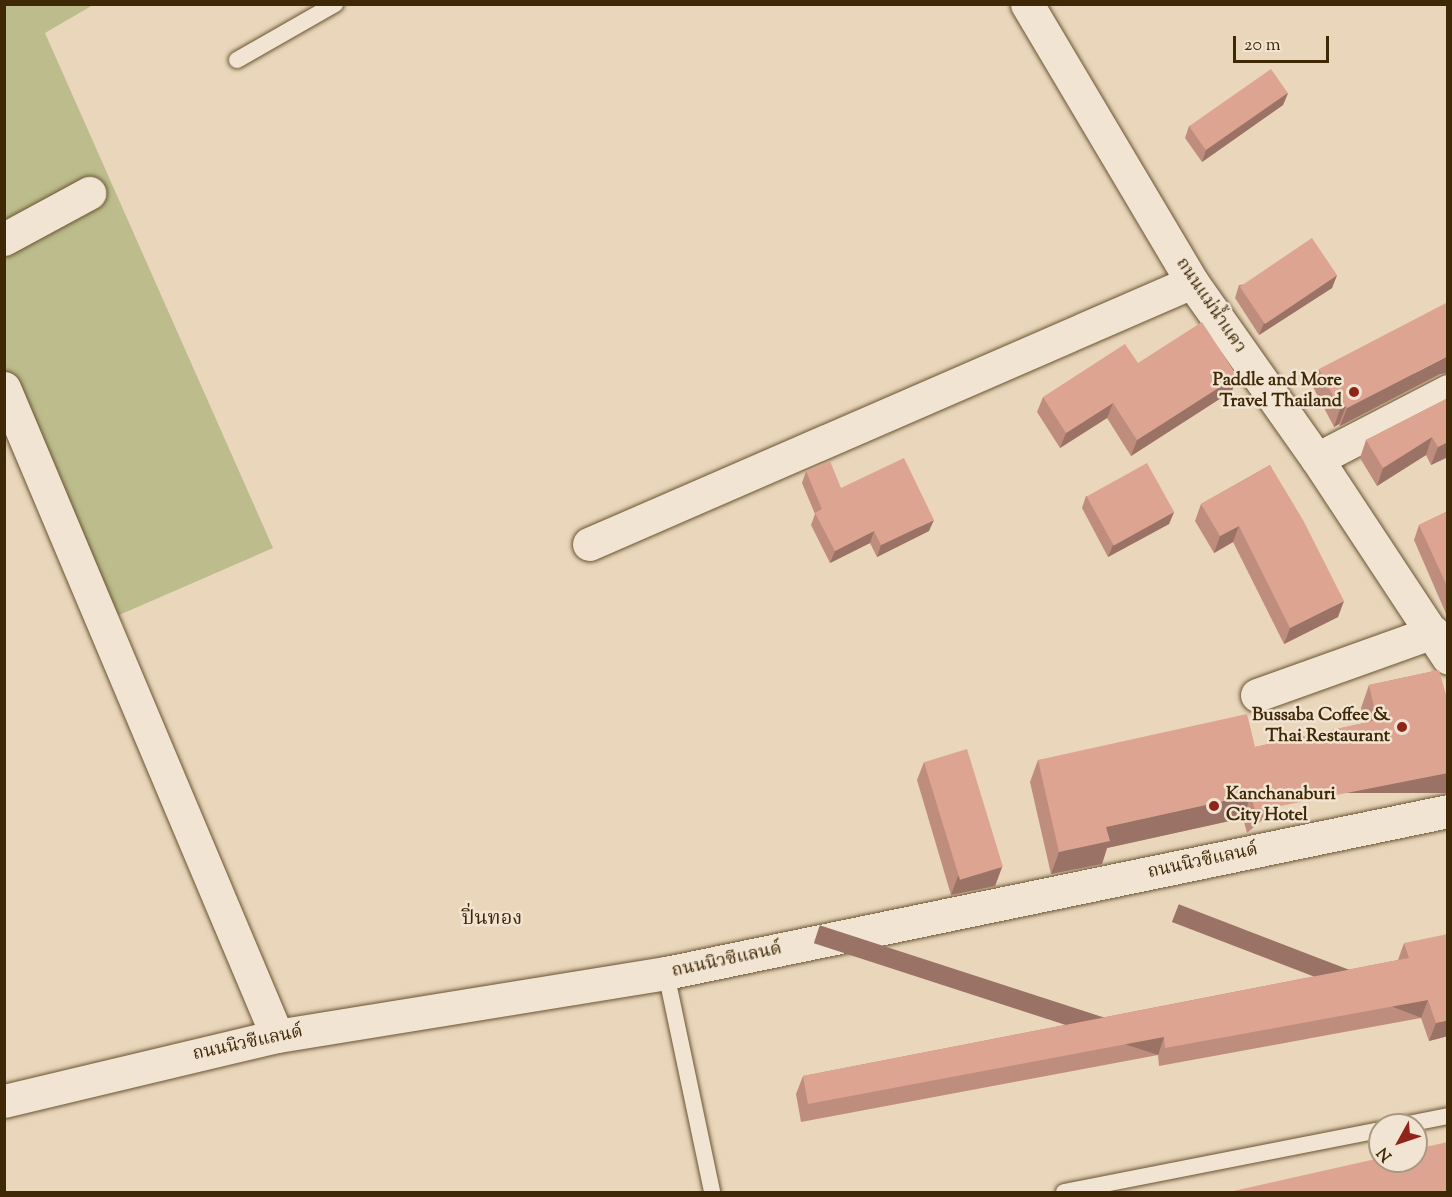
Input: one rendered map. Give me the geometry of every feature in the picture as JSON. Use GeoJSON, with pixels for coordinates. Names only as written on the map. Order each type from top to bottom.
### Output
{"type":"FeatureCollection","features":[{"type":"Feature","properties":{"kind":"street","name":"ถนนแม่น้ำแคว"},"geometry":{"type":"LineString","coordinates":[[1027,4],[1192,282],[1317,459],[1440,645]]}},
{"type":"Feature","properties":{"kind":"street"},"geometry":{"type":"LineString","coordinates":[[4,239],[89,193]]}},
{"type":"Feature","properties":{"kind":"street"},"geometry":{"type":"LineString","coordinates":[[589,544],[1192,282]]}},
{"type":"Feature","properties":{"kind":"street"},"geometry":{"type":"LineString","coordinates":[[4,387],[277,1036]]}},
{"type":"Feature","properties":{"kind":"street"},"geometry":{"type":"LineString","coordinates":[[1317,459],[1448,391]]}},
{"type":"Feature","properties":{"kind":"street"},"geometry":{"type":"LineString","coordinates":[[1257,695],[1440,645]]}},
{"type":"Feature","properties":{"kind":"street","name":"ถนนนิวซีแลนด์"},"geometry":{"type":"LineString","coordinates":[[4,1101],[277,1036],[666,973],[1448,811]]}},
{"type":"Feature","properties":{"kind":"lane"},"geometry":{"type":"LineString","coordinates":[[237,60],[335,4]]}},
{"type":"Feature","properties":{"kind":"lane"},"geometry":{"type":"LineString","coordinates":[[666,973],[712,1192]]}},
{"type":"Feature","properties":{"kind":"lane"},"geometry":{"type":"LineString","coordinates":[[1428,1120],[1448,1116]]}},
{"type":"Feature","properties":{"kind":"lane"},"geometry":{"type":"LineString","coordinates":[[1064,1192],[1368,1132]]}},
{"type":"Feature","properties":{"kind":"green space"},"geometry":{"type":"Polygon","coordinates":[[[4,5],[93,5],[45,33],[273,548],[103,622],[5,435],[4,5]]]}},
{"type":"Feature","properties":{"kind":"building"},"geometry":{"type":"Polygon","coordinates":[[[1271,69],[1288,93],[1206,150],[1189,126],[1271,69]]]}},
{"type":"Feature","properties":{"kind":"building"},"geometry":{"type":"Polygon","coordinates":[[[1312,238],[1337,275],[1265,324],[1240,287],[1312,238]]]}},
{"type":"Feature","properties":{"kind":"building"},"geometry":{"type":"Polygon","coordinates":[[[1448,302],[1448,356],[1347,408],[1346,406],[1340,409],[1319,369],[1448,302]]]}},
{"type":"Feature","properties":{"kind":"building"},"geometry":{"type":"Polygon","coordinates":[[[1202,322],[1237,376],[1137,440],[1113,403],[1066,433],[1043,397],[1125,344],[1138,363],[1202,322]]]}},
{"type":"Feature","properties":{"kind":"building"},"geometry":{"type":"Polygon","coordinates":[[[1448,398],[1448,442],[1438,447],[1432,437],[1383,468],[1366,440],[1448,398]]]}},
{"type":"Feature","properties":{"kind":"building"},"geometry":{"type":"Polygon","coordinates":[[[904,458],[934,520],[881,545],[874,531],[835,551],[815,513],[822,509],[806,471],[830,461],[841,488],[904,458]]]}},
{"type":"Feature","properties":{"kind":"building"},"geometry":{"type":"Polygon","coordinates":[[[1147,463],[1174,512],[1114,545],[1087,496],[1147,463]]]}},
{"type":"Feature","properties":{"kind":"building"},"geometry":{"type":"Polygon","coordinates":[[[1270,465],[1303,520],[1344,601],[1290,628],[1239,526],[1220,536],[1201,504],[1270,465]]]}},
{"type":"Feature","properties":{"kind":"building"},"geometry":{"type":"Polygon","coordinates":[[[1448,511],[1448,588],[1419,525],[1448,511]]]}},
{"type":"Feature","properties":{"kind":"building"},"geometry":{"type":"Polygon","coordinates":[[[1439,670],[1448,702],[1448,773],[1255,811],[1251,795],[1106,827],[1110,841],[1059,852],[1038,760],[1247,714],[1255,747],[1377,720],[1369,685],[1439,670]]]}},
{"type":"Feature","properties":{"kind":"building"},"geometry":{"type":"Polygon","coordinates":[[[967,749],[1003,867],[960,880],[924,762],[967,749]]]}},
{"type":"Feature","properties":{"kind":"building"},"geometry":{"type":"Polygon","coordinates":[[[1448,934],[1448,1020],[1436,1023],[1428,1000],[1165,1048],[1164,1037],[808,1104],[803,1076],[1409,958],[1404,943],[1448,934]]]}},
{"type":"Feature","properties":{"kind":"building"},"geometry":{"type":"Polygon","coordinates":[[[1448,1142],[1448,1192],[1229,1192],[1368,1161],[1368,1173],[1428,1173],[1428,1146],[1448,1142]]]}},
{"type":"Feature","properties":{"kind":"place","name":"Paddle and More Travel Thailand"},"geometry":{"type":"Point","coordinates":[1354,392]}},
{"type":"Feature","properties":{"kind":"place","name":"Bussaba Coffee & Thai Restaurant"},"geometry":{"type":"Point","coordinates":[1402,727]}},
{"type":"Feature","properties":{"kind":"place","name":"Kanchanaburi City Hotel"},"geometry":{"type":"Point","coordinates":[1214,806]}},
{"type":"Feature","properties":{"kind":"district","name":"ปิ่นทอง"},"geometry":{"type":"Point","coordinates":[492,919]}}]}
